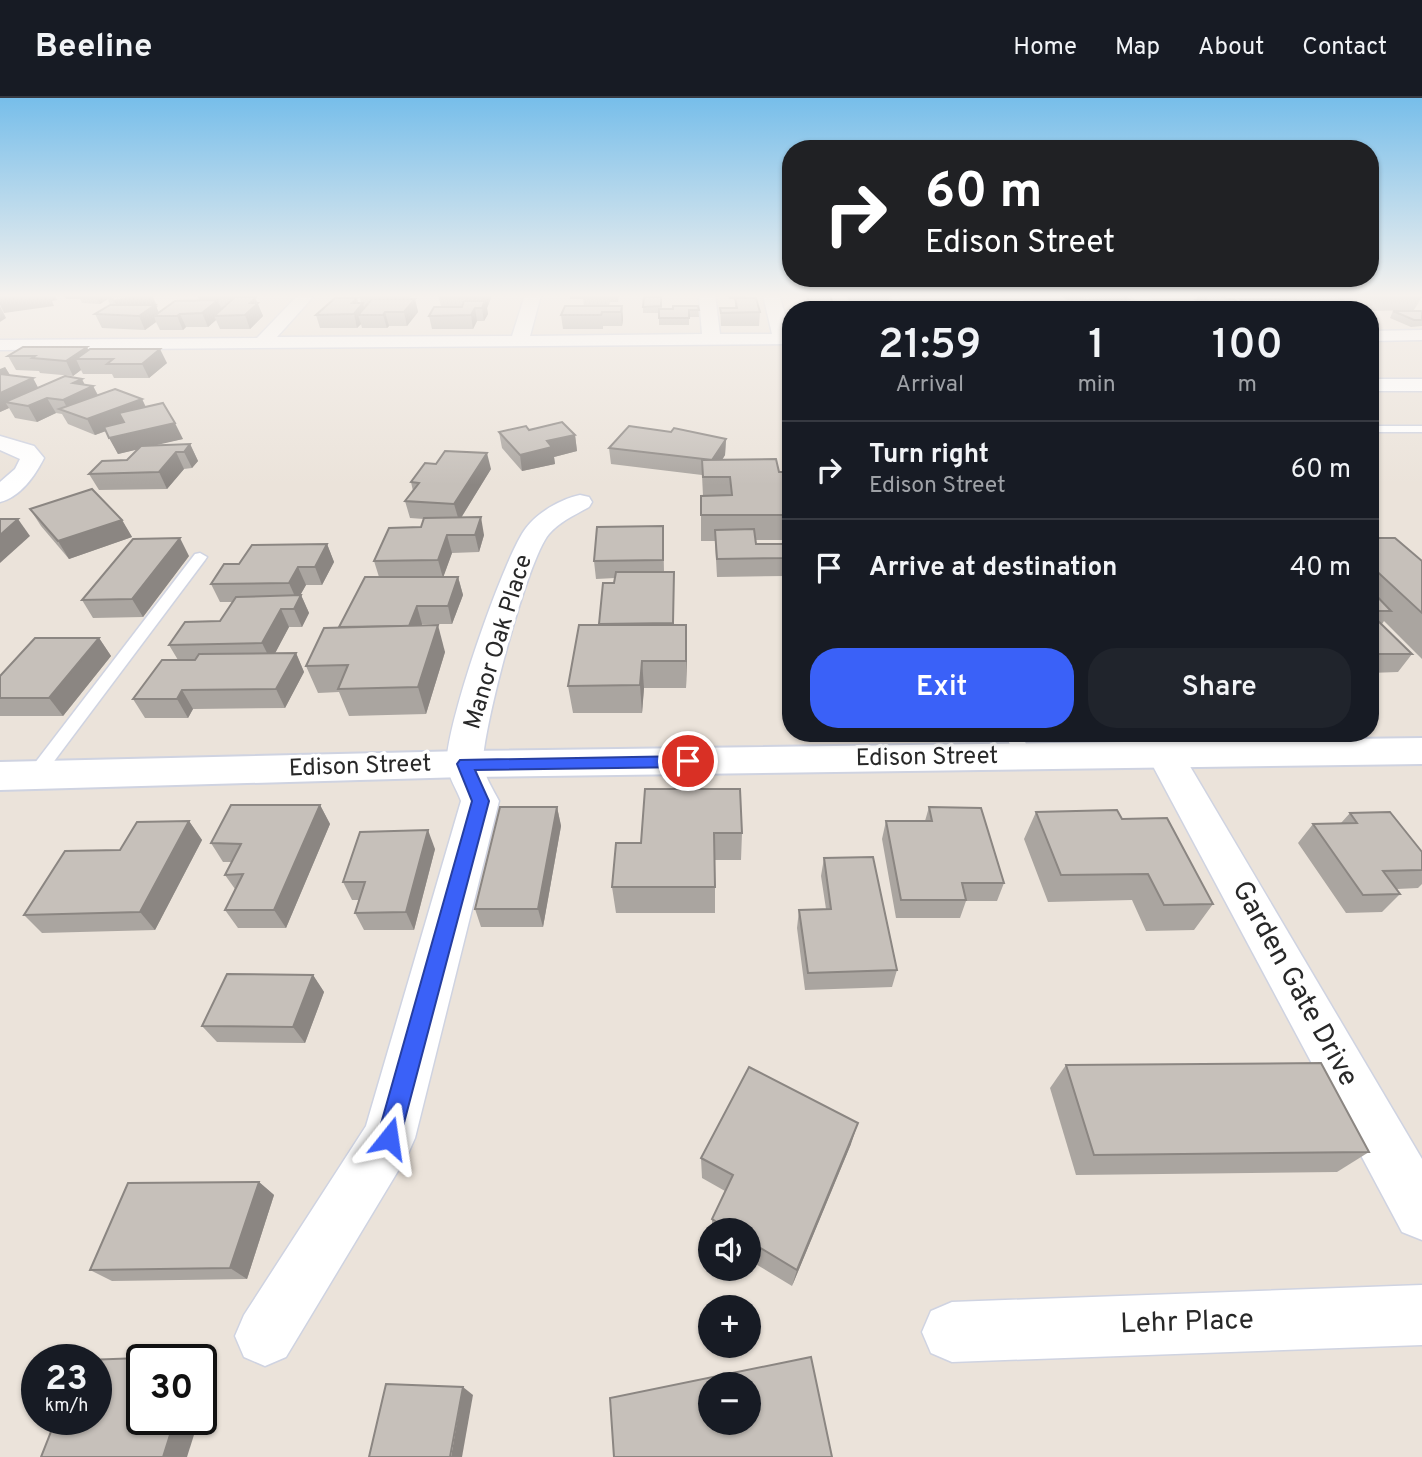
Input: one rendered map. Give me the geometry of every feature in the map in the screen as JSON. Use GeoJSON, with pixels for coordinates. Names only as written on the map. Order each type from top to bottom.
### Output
{"type":"FeatureCollection","features":[{"type":"Feature","properties":{"kind":"street"},"geometry":{"type":"LineString","coordinates":[[1379,385],[1422,384]]}},
{"type":"Feature","properties":{"kind":"street"},"geometry":{"type":"LineString","coordinates":[[0,443],[26,451],[32,458],[25,473],[0,495]]}},
{"type":"Feature","properties":{"kind":"street","name":"Manor Oak Place"},"geometry":{"type":"LineString","coordinates":[[465,764],[472,721],[512,587],[534,534],[553,516],[580,502]]}},
{"type":"Feature","properties":{"kind":"street","name":"Edison Street"},"geometry":{"type":"LineString","coordinates":[[17,776],[1018,745],[1422,751]]}},
{"type":"Feature","properties":{"kind":"street","name":"Garden Gate Drive"},"geometry":{"type":"LineString","coordinates":[[1191,748],[1422,1212]]}},
{"type":"Feature","properties":{"kind":"street"},"geometry":{"type":"LineString","coordinates":[[265,1336],[389,1138],[481,801],[465,764]]}},
{"type":"Feature","properties":{"kind":"street","name":"Lehr Place"},"geometry":{"type":"LineString","coordinates":[[952,1332],[1422,1315]]}},
{"type":"Feature","properties":{"kind":"lane"},"geometry":{"type":"LineString","coordinates":[[1379,429],[1422,429]]}},
{"type":"Feature","properties":{"kind":"lane","name":"Edison Street"},"geometry":{"type":"LineString","coordinates":[[17,776],[200,557]]}},
{"type":"Feature","properties":{"kind":"building"},"geometry":{"type":"Polygon","coordinates":[[[37,358],[70,358],[66,361],[37,358]]]}},
{"type":"Feature","properties":{"kind":"building"},"geometry":{"type":"Polygon","coordinates":[[[149,358],[142,364],[107,364],[113,359],[76,359],[149,358]]]}},
{"type":"Feature","properties":{"kind":"building"},"geometry":{"type":"Polygon","coordinates":[[[0,374],[33,378],[0,393],[0,374]]]}},
{"type":"Feature","properties":{"kind":"building"},"geometry":{"type":"Polygon","coordinates":[[[65,376],[82,379],[73,383],[93,386],[63,400],[47,398],[28,406],[5,402],[65,376]]]}},
{"type":"Feature","properties":{"kind":"building"},"geometry":{"type":"Polygon","coordinates":[[[115,389],[142,399],[87,419],[59,409],[115,389]]]}},
{"type":"Feature","properties":{"kind":"building"},"geometry":{"type":"Polygon","coordinates":[[[163,403],[175,423],[109,438],[104,427],[124,422],[119,413],[163,403]]]}},
{"type":"Feature","properties":{"kind":"building"},"geometry":{"type":"Polygon","coordinates":[[[562,422],[575,435],[547,441],[552,447],[520,455],[499,432],[526,426],[529,430],[562,422]]]}},
{"type":"Feature","properties":{"kind":"building"},"geometry":{"type":"Polygon","coordinates":[[[629,426],[671,432],[674,428],[726,439],[712,460],[609,448],[629,426]]]}},
{"type":"Feature","properties":{"kind":"building"},"geometry":{"type":"Polygon","coordinates":[[[190,444],[184,452],[176,452],[159,472],[89,474],[102,461],[127,460],[141,446],[190,444]]]}},
{"type":"Feature","properties":{"kind":"building"},"geometry":{"type":"Polygon","coordinates":[[[445,451],[487,453],[454,504],[405,501],[419,483],[411,482],[425,463],[436,464],[445,451]]]}},
{"type":"Feature","properties":{"kind":"building"},"geometry":{"type":"Polygon","coordinates":[[[776,459],[779,472],[782,472],[782,515],[701,515],[701,496],[732,495],[730,477],[703,477],[702,460],[776,459]]]}},
{"type":"Feature","properties":{"kind":"building"},"geometry":{"type":"Polygon","coordinates":[[[92,489],[122,520],[58,541],[30,509],[92,489]]]}},
{"type":"Feature","properties":{"kind":"building"},"geometry":{"type":"Polygon","coordinates":[[[481,517],[475,535],[447,535],[438,560],[374,561],[389,528],[421,527],[424,518],[481,517]]]}},
{"type":"Feature","properties":{"kind":"building"},"geometry":{"type":"Polygon","coordinates":[[[0,519],[18,519],[0,535],[0,519]]]}},
{"type":"Feature","properties":{"kind":"building"},"geometry":{"type":"Polygon","coordinates":[[[663,526],[663,560],[594,561],[597,527],[663,526]]]}},
{"type":"Feature","properties":{"kind":"building"},"geometry":{"type":"Polygon","coordinates":[[[754,529],[756,544],[782,544],[782,558],[717,559],[715,530],[754,529]]]}},
{"type":"Feature","properties":{"kind":"building"},"geometry":{"type":"Polygon","coordinates":[[[180,538],[132,599],[82,600],[133,539],[180,538]]]}},
{"type":"Feature","properties":{"kind":"building"},"geometry":{"type":"Polygon","coordinates":[[[1379,538],[1395,538],[1422,561],[1422,613],[1379,573],[1379,538]]]}},
{"type":"Feature","properties":{"kind":"building"},"geometry":{"type":"Polygon","coordinates":[[[327,544],[315,567],[298,567],[289,583],[211,584],[224,564],[239,564],[252,545],[327,544]]]}},
{"type":"Feature","properties":{"kind":"building"},"geometry":{"type":"Polygon","coordinates":[[[616,572],[674,572],[673,623],[599,624],[603,583],[614,583],[616,572]]]}},
{"type":"Feature","properties":{"kind":"building"},"geometry":{"type":"Polygon","coordinates":[[[365,577],[458,577],[448,606],[417,606],[409,626],[339,627],[365,577]]]}},
{"type":"Feature","properties":{"kind":"building"},"geometry":{"type":"Polygon","coordinates":[[[301,595],[294,609],[281,609],[262,643],[169,645],[185,622],[220,621],[236,597],[301,595]]]}},
{"type":"Feature","properties":{"kind":"building"},"geometry":{"type":"Polygon","coordinates":[[[1379,598],[1391,611],[1379,611],[1379,598]]]}},
{"type":"Feature","properties":{"kind":"building"},"geometry":{"type":"Polygon","coordinates":[[[1379,622],[1412,654],[1379,654],[1379,622]]]}},
{"type":"Feature","properties":{"kind":"building"},"geometry":{"type":"Polygon","coordinates":[[[438,625],[418,687],[338,689],[348,665],[306,666],[324,628],[438,625]]]}},
{"type":"Feature","properties":{"kind":"building"},"geometry":{"type":"Polygon","coordinates":[[[579,625],[686,625],[686,661],[642,661],[640,685],[568,686],[579,625]]]}},
{"type":"Feature","properties":{"kind":"building"},"geometry":{"type":"Polygon","coordinates":[[[35,638],[99,638],[49,698],[0,698],[0,676],[35,638]]]}},
{"type":"Feature","properties":{"kind":"building"},"geometry":{"type":"Polygon","coordinates":[[[296,653],[276,689],[182,690],[177,699],[133,699],[162,660],[195,660],[199,654],[296,653]]]}},
{"type":"Feature","properties":{"kind":"building"},"geometry":{"type":"Polygon","coordinates":[[[645,789],[740,789],[742,833],[714,833],[715,887],[612,887],[616,843],[641,843],[645,789]]]}},
{"type":"Feature","properties":{"kind":"building"},"geometry":{"type":"Polygon","coordinates":[[[231,805],[320,805],[274,910],[225,910],[243,874],[225,875],[241,844],[211,843],[231,805]]]}},
{"type":"Feature","properties":{"kind":"building"},"geometry":{"type":"Polygon","coordinates":[[[500,807],[557,807],[538,909],[475,909],[500,807]]]}},
{"type":"Feature","properties":{"kind":"building"},"geometry":{"type":"Polygon","coordinates":[[[929,807],[981,808],[1004,883],[962,883],[966,900],[901,900],[886,821],[932,821],[929,807]]]}},
{"type":"Feature","properties":{"kind":"building"},"geometry":{"type":"Polygon","coordinates":[[[1117,810],[1122,819],[1167,818],[1213,904],[1164,905],[1148,874],[1061,875],[1036,812],[1117,810]]]}},
{"type":"Feature","properties":{"kind":"building"},"geometry":{"type":"Polygon","coordinates":[[[1390,812],[1422,852],[1422,870],[1383,871],[1400,894],[1363,895],[1313,824],[1357,823],[1350,813],[1390,812]]]}},
{"type":"Feature","properties":{"kind":"building"},"geometry":{"type":"Polygon","coordinates":[[[189,821],[140,912],[24,915],[65,851],[120,850],[137,822],[189,821]]]}},
{"type":"Feature","properties":{"kind":"building"},"geometry":{"type":"Polygon","coordinates":[[[428,830],[406,912],[355,913],[365,882],[343,882],[360,832],[428,830]]]}},
{"type":"Feature","properties":{"kind":"building"},"geometry":{"type":"Polygon","coordinates":[[[873,857],[897,970],[808,973],[799,910],[831,909],[824,858],[873,857]]]}},
{"type":"Feature","properties":{"kind":"building"},"geometry":{"type":"Polygon","coordinates":[[[227,974],[313,975],[293,1027],[202,1026],[227,974]]]}},
{"type":"Feature","properties":{"kind":"building"},"geometry":{"type":"Polygon","coordinates":[[[1321,1063],[1369,1152],[1094,1155],[1066,1065],[1321,1063]]]}},
{"type":"Feature","properties":{"kind":"building"},"geometry":{"type":"Polygon","coordinates":[[[749,1067],[858,1123],[797,1270],[761,1248],[761,1218],[712,1218],[733,1175],[701,1158],[749,1067]]]}},
{"type":"Feature","properties":{"kind":"building"},"geometry":{"type":"Polygon","coordinates":[[[259,1182],[230,1268],[90,1270],[128,1183],[259,1182]]]}},
{"type":"Feature","properties":{"kind":"building"},"geometry":{"type":"Polygon","coordinates":[[[811,1357],[832,1457],[614,1457],[610,1398],[698,1380],[698,1435],[761,1435],[761,1372],[737,1372],[811,1357]]]}},
{"type":"Feature","properties":{"kind":"building"},"geometry":{"type":"Polygon","coordinates":[[[112,1359],[126,1359],[126,1435],[170,1435],[163,1457],[41,1457],[50,1435],[112,1435],[112,1359]]]}},
{"type":"Feature","properties":{"kind":"building"},"geometry":{"type":"Polygon","coordinates":[[[386,1384],[463,1387],[450,1457],[369,1457],[386,1384]]]}},
{"type":"Feature","properties":{"kind":"route"},"geometry":{"type":"LineString","coordinates":[[389,1138],[481,801],[465,764],[688,761]]}}]}
